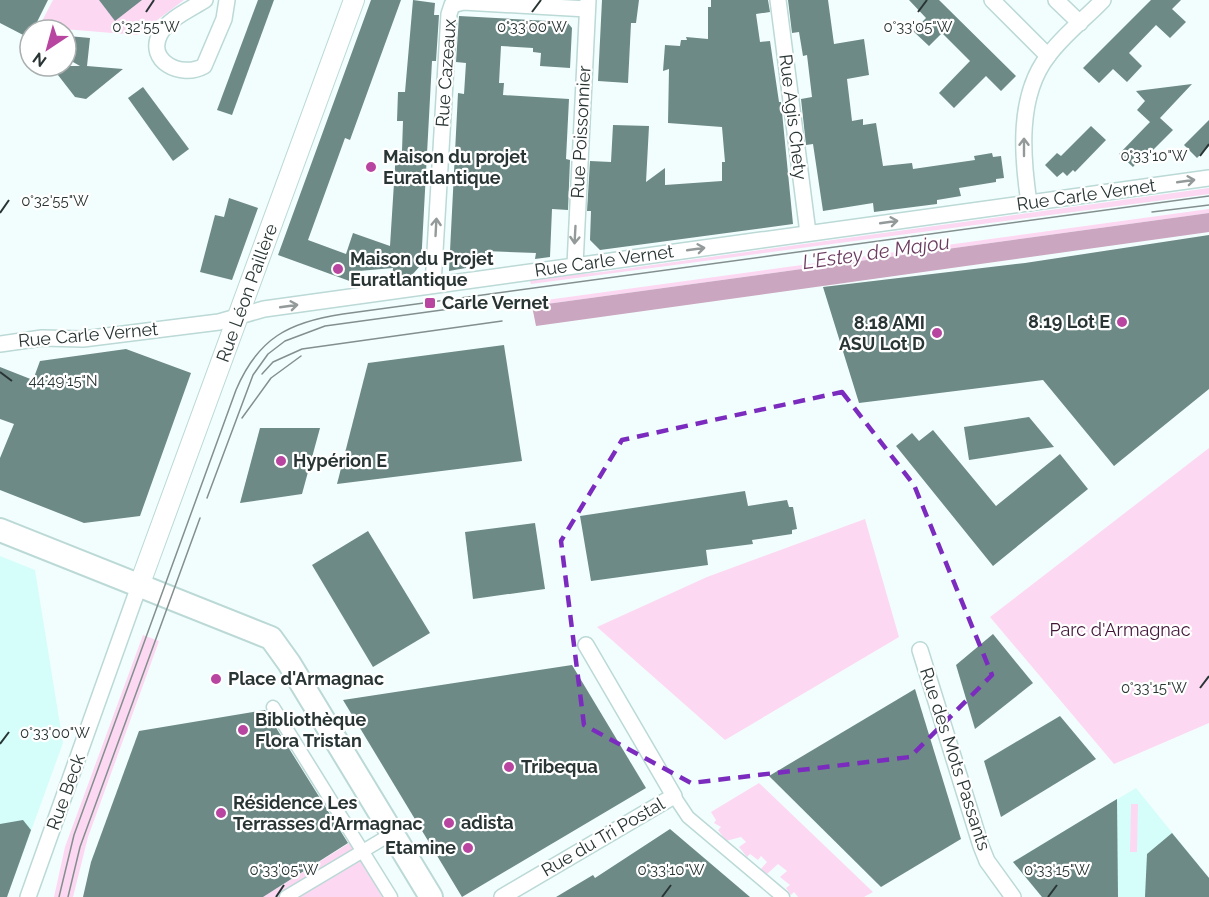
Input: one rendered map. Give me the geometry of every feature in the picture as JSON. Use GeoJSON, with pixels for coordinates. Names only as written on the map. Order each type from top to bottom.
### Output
{"type":"FeatureCollection","features":[{"type":"Feature","properties":{"kind":"main road"},"geometry":{"type":"LineString","coordinates":[[0,530],[271,638],[283,653],[431,897]]}},
{"type":"Feature","properties":{"kind":"street"},"geometry":{"type":"LineString","coordinates":[[205,0],[167,25],[159,35],[158,49],[163,61],[174,70],[184,72],[204,66],[224,19],[227,0]]}},
{"type":"Feature","properties":{"kind":"street","name":"Rue Léon Paillère"},"geometry":{"type":"LineString","coordinates":[[139,585],[354,0]]}},
{"type":"Feature","properties":{"kind":"street","name":"Rue Agis Chety"},"geometry":{"type":"LineString","coordinates":[[778,0],[808,233]]}},
{"type":"Feature","properties":{"kind":"street"},"geometry":{"type":"LineString","coordinates":[[992,0],[1048,56]]}},
{"type":"Feature","properties":{"kind":"street"},"geometry":{"type":"LineString","coordinates":[[1056,0],[1080,23]]}},
{"type":"Feature","properties":{"kind":"street"},"geometry":{"type":"LineString","coordinates":[[1029,203],[1024,147],[1025,117],[1031,91],[1048,56],[1103,0]]}},
{"type":"Feature","properties":{"kind":"street","name":"Rue Cazeaux"},"geometry":{"type":"LineString","coordinates":[[433,285],[449,14],[452,4],[463,2],[588,4]]}},
{"type":"Feature","properties":{"kind":"street","name":"Rue Poissonnier"},"geometry":{"type":"LineString","coordinates":[[575,265],[588,4]]}},
{"type":"Feature","properties":{"kind":"street","name":"Rue Carle Vernet"},"geometry":{"type":"LineString","coordinates":[[0,344],[42,338],[83,339],[219,322],[264,309],[1209,178]]}},
{"type":"Feature","properties":{"kind":"street","name":"Rue Beck"},"geometry":{"type":"LineString","coordinates":[[28,897],[139,585]]}},
{"type":"Feature","properties":{"kind":"street"},"geometry":{"type":"LineString","coordinates":[[586,645],[688,817],[783,897]]}},
{"type":"Feature","properties":{"kind":"street","name":"Rue des Mots Passants"},"geometry":{"type":"LineString","coordinates":[[920,650],[981,846],[987,861],[1013,897]]}},
{"type":"Feature","properties":{"kind":"street"},"geometry":{"type":"LineString","coordinates":[[273,707],[391,897]]}},
{"type":"Feature","properties":{"kind":"street","name":"Rue du Tri Postal"},"geometry":{"type":"LineString","coordinates":[[502,897],[674,796]]}},
{"type":"Feature","properties":{"kind":"street"},"geometry":{"type":"LineString","coordinates":[[286,897],[393,833]]}},
{"type":"Feature","properties":{"kind":"highlighted area"},"geometry":{"type":"Polygon","coordinates":[[[842,392],[914,485],[992,675],[910,757],[691,783],[584,725],[561,541],[622,440],[842,392]]]}},
{"type":"Feature","properties":{"kind":"shaded area"},"geometry":{"type":"Polygon","coordinates":[[[1209,213],[1209,232],[536,326],[532,306],[1209,213]]]}},
{"type":"Feature","properties":{"kind":"shaded area"},"geometry":{"type":"Polygon","coordinates":[[[0,556],[35,570],[63,743],[7,897],[0,897],[0,556]]]}},
{"type":"Feature","properties":{"kind":"shaded area"},"geometry":{"type":"Polygon","coordinates":[[[1136,788],[1209,878],[1209,897],[1042,897],[1013,862],[1136,788]]]}},
{"type":"Feature","properties":{"kind":"green space"},"geometry":{"type":"Polygon","coordinates":[[[53,0],[184,0],[137,35],[78,30],[78,18],[44,18],[53,0]]]}},
{"type":"Feature","properties":{"kind":"green space"},"geometry":{"type":"Polygon","coordinates":[[[1209,188],[1209,194],[531,284],[529,279],[602,272],[1209,188]]]}},
{"type":"Feature","properties":{"kind":"green space"},"geometry":{"type":"Polygon","coordinates":[[[1209,209],[1209,213],[532,306],[532,302],[1209,209]]]}},
{"type":"Feature","properties":{"kind":"green space","name":"Parc d'Armagnac"},"geometry":{"type":"Polygon","coordinates":[[[1209,448],[1209,723],[1114,764],[990,617],[1209,448]]]}},
{"type":"Feature","properties":{"kind":"green space"},"geometry":{"type":"Polygon","coordinates":[[[865,519],[899,637],[725,740],[597,627],[707,577],[865,519]]]}},
{"type":"Feature","properties":{"kind":"green space"},"geometry":{"type":"Polygon","coordinates":[[[143,635],[159,641],[88,837],[73,897],[54,897],[65,847],[143,635]]]}},
{"type":"Feature","properties":{"kind":"green space"},"geometry":{"type":"Polygon","coordinates":[[[759,783],[873,892],[864,897],[798,897],[794,892],[791,895],[786,888],[790,885],[780,877],[787,871],[778,864],[767,874],[760,870],[767,862],[761,856],[758,860],[750,854],[747,857],[739,847],[746,842],[741,837],[726,841],[718,830],[721,827],[714,823],[716,820],[711,812],[759,783]]]}},
{"type":"Feature","properties":{"kind":"green space"},"geometry":{"type":"Polygon","coordinates":[[[1131,804],[1138,804],[1137,852],[1130,852],[1131,804]]]}},
{"type":"Feature","properties":{"kind":"green space"},"geometry":{"type":"Polygon","coordinates":[[[351,842],[382,897],[263,897],[351,842]]]}},
{"type":"Feature","properties":{"kind":"building"},"geometry":{"type":"Polygon","coordinates":[[[0,0],[48,0],[39,18],[18,18],[18,32],[0,23],[0,0]]]}},
{"type":"Feature","properties":{"kind":"building"},"geometry":{"type":"Polygon","coordinates":[[[99,0],[142,0],[115,21],[99,0]]]}},
{"type":"Feature","properties":{"kind":"building"},"geometry":{"type":"Polygon","coordinates":[[[258,0],[274,0],[232,115],[217,110],[258,0]]]}},
{"type":"Feature","properties":{"kind":"building"},"geometry":{"type":"Polygon","coordinates":[[[371,0],[401,0],[350,140],[345,138],[308,240],[346,254],[353,233],[390,246],[396,151],[402,151],[403,121],[397,121],[398,92],[405,92],[413,0],[435,3],[434,15],[439,15],[436,61],[432,61],[421,265],[411,276],[392,279],[393,268],[359,271],[355,283],[278,255],[371,0]]]}},
{"type":"Feature","properties":{"kind":"building"},"geometry":{"type":"Polygon","coordinates":[[[602,0],[639,0],[636,23],[631,23],[628,83],[598,81],[602,0]]]}},
{"type":"Feature","properties":{"kind":"building"},"geometry":{"type":"Polygon","coordinates":[[[711,0],[768,0],[770,12],[756,14],[760,42],[770,41],[779,102],[781,102],[793,224],[600,250],[590,240],[591,211],[587,211],[590,161],[611,162],[613,125],[649,126],[646,182],[665,168],[665,185],[722,181],[722,162],[725,162],[722,127],[668,123],[669,69],[663,71],[665,45],[680,46],[681,40],[687,40],[686,37],[708,39],[708,7],[711,7],[711,0]]]}},
{"type":"Feature","properties":{"kind":"building"},"geometry":{"type":"Polygon","coordinates":[[[788,0],[828,0],[834,44],[864,39],[869,75],[847,79],[852,121],[863,119],[863,125],[876,123],[883,166],[912,163],[913,169],[975,160],[974,156],[992,153],[993,157],[1001,156],[1004,178],[996,179],[996,182],[959,188],[961,196],[937,200],[937,204],[874,212],[873,203],[823,211],[813,144],[806,145],[801,99],[812,97],[807,55],[803,56],[799,32],[792,33],[788,0]]]}},
{"type":"Feature","properties":{"kind":"building"},"geometry":{"type":"Polygon","coordinates":[[[909,0],[939,0],[1016,76],[1001,91],[986,76],[954,108],[939,93],[970,61],[942,33],[929,46],[913,31],[926,18],[909,0]]]}},
{"type":"Feature","properties":{"kind":"building"},"geometry":{"type":"Polygon","coordinates":[[[1151,0],[1181,0],[1172,9],[1186,22],[1170,38],[1156,25],[1129,53],[1142,66],[1127,82],[1113,69],[1099,83],[1083,68],[1151,0]]]}},
{"type":"Feature","properties":{"kind":"building"},"geometry":{"type":"Polygon","coordinates":[[[459,16],[567,22],[572,28],[570,68],[540,66],[541,53],[533,52],[533,48],[501,46],[499,83],[504,83],[503,95],[569,99],[566,159],[570,160],[568,210],[552,209],[550,257],[535,259],[536,253],[485,251],[485,263],[467,263],[466,268],[449,271],[458,93],[464,94],[466,63],[456,62],[459,16]]]}},
{"type":"Feature","properties":{"kind":"building"},"geometry":{"type":"Polygon","coordinates":[[[78,37],[90,38],[87,66],[123,69],[86,99],[75,97],[60,78],[78,78],[78,66],[80,66],[78,65],[78,37]]]}},
{"type":"Feature","properties":{"kind":"building"},"geometry":{"type":"Polygon","coordinates":[[[1192,84],[1160,118],[1173,130],[1140,163],[1138,161],[1133,167],[1119,154],[1150,122],[1137,110],[1145,101],[1136,91],[1192,84]]]}},
{"type":"Feature","properties":{"kind":"building"},"geometry":{"type":"Polygon","coordinates":[[[143,87],[189,149],[173,161],[128,98],[143,87]]]}},
{"type":"Feature","properties":{"kind":"building"},"geometry":{"type":"Polygon","coordinates":[[[1209,120],[1209,146],[1197,158],[1184,145],[1209,120]]]}},
{"type":"Feature","properties":{"kind":"building"},"geometry":{"type":"Polygon","coordinates":[[[1091,126],[1106,140],[1075,172],[1073,170],[1067,176],[1063,172],[1057,177],[1045,165],[1057,153],[1061,156],[1091,126]]]}},
{"type":"Feature","properties":{"kind":"building"},"geometry":{"type":"Polygon","coordinates":[[[229,198],[258,208],[232,280],[200,272],[215,215],[224,217],[229,198]]]}},
{"type":"Feature","properties":{"kind":"building"},"geometry":{"type":"Polygon","coordinates":[[[1209,235],[1209,389],[1114,466],[1043,380],[859,403],[823,287],[1025,263],[1209,235]]]}},
{"type":"Feature","properties":{"kind":"building"},"geometry":{"type":"Polygon","coordinates":[[[504,345],[522,461],[337,484],[368,363],[504,345]]]}},
{"type":"Feature","properties":{"kind":"building"},"geometry":{"type":"Polygon","coordinates":[[[126,349],[191,373],[140,516],[84,523],[0,490],[0,458],[14,424],[0,419],[0,367],[33,380],[40,361],[126,349]]]}},
{"type":"Feature","properties":{"kind":"building"},"geometry":{"type":"Polygon","coordinates":[[[1029,417],[1054,447],[969,460],[964,427],[1029,417]]]}},
{"type":"Feature","properties":{"kind":"building","name":"Hypérion E"},"geometry":{"type":"Polygon","coordinates":[[[260,428],[320,428],[302,494],[240,503],[260,428]]]}},
{"type":"Feature","properties":{"kind":"building"},"geometry":{"type":"Polygon","coordinates":[[[933,430],[996,506],[1060,454],[1088,489],[993,566],[896,446],[912,433],[919,441],[933,430]]]}},
{"type":"Feature","properties":{"kind":"building"},"geometry":{"type":"Polygon","coordinates":[[[745,491],[748,506],[787,500],[789,507],[793,507],[797,529],[792,530],[792,534],[752,540],[753,544],[706,550],[708,565],[591,581],[580,516],[745,491]]]}},
{"type":"Feature","properties":{"kind":"building"},"geometry":{"type":"Polygon","coordinates":[[[535,523],[545,589],[473,599],[465,532],[535,523]]]}},
{"type":"Feature","properties":{"kind":"building"},"geometry":{"type":"Polygon","coordinates":[[[368,531],[430,633],[373,667],[312,565],[368,531]]]}},
{"type":"Feature","properties":{"kind":"building"},"geometry":{"type":"Polygon","coordinates":[[[993,634],[1033,683],[975,729],[956,665],[993,634]]]}},
{"type":"Feature","properties":{"kind":"building","name":"Tribequa"},"geometry":{"type":"Polygon","coordinates":[[[572,665],[646,788],[462,897],[343,700],[572,665]]]}},
{"type":"Feature","properties":{"kind":"building"},"geometry":{"type":"Polygon","coordinates":[[[915,689],[961,839],[881,887],[769,776],[915,689]]]}},
{"type":"Feature","properties":{"kind":"building","name":"Résidence Les Terrasses d'Armagnac"},"geometry":{"type":"Polygon","coordinates":[[[265,710],[348,843],[263,897],[83,897],[91,862],[139,731],[265,710]]]}},
{"type":"Feature","properties":{"kind":"building"},"geometry":{"type":"Polygon","coordinates":[[[1060,716],[1096,759],[1001,817],[984,761],[1060,716]]]}},
{"type":"Feature","properties":{"kind":"building"},"geometry":{"type":"Polygon","coordinates":[[[1117,799],[1118,897],[1042,897],[1013,862],[1117,799]]]}},
{"type":"Feature","properties":{"kind":"building"},"geometry":{"type":"Polygon","coordinates":[[[23,820],[31,830],[7,897],[0,897],[0,824],[23,820]]]}},
{"type":"Feature","properties":{"kind":"building"},"geometry":{"type":"Polygon","coordinates":[[[670,829],[750,897],[556,897],[593,875],[595,878],[670,829]]]}},
{"type":"Feature","properties":{"kind":"building"},"geometry":{"type":"Polygon","coordinates":[[[1172,833],[1209,878],[1209,897],[1145,897],[1147,854],[1172,833]]]}},
{"type":"Feature","properties":{"kind":"tram line"},"geometry":{"type":"LineString","coordinates":[[59,897],[74,835],[236,390],[254,357],[265,345],[291,328],[324,317],[343,314],[1209,196]]}},
{"type":"Feature","properties":{"kind":"tram line"},"geometry":{"type":"LineString","coordinates":[[1152,212],[1209,205]]}},
{"type":"Feature","properties":{"kind":"tram line"},"geometry":{"type":"LineString","coordinates":[[207,498],[253,375],[268,354],[285,341],[325,326],[486,304]]}},
{"type":"Feature","properties":{"kind":"tram line"},"geometry":{"type":"LineString","coordinates":[[262,374],[273,362],[302,349],[502,321]]}},
{"type":"Feature","properties":{"kind":"tram line"},"geometry":{"type":"LineString","coordinates":[[242,418],[271,378],[301,356]]}},
{"type":"Feature","properties":{"kind":"tram line"},"geometry":{"type":"LineString","coordinates":[[68,897],[80,847],[200,518]]}},
{"type":"Feature","properties":{"kind":"place","name":"Maison du projet Euratlantique"},"geometry":{"type":"Point","coordinates":[371,167]}},
{"type":"Feature","properties":{"kind":"place","name":"Maison du Projet Euratlantique"},"geometry":{"type":"Point","coordinates":[338,269]}},
{"type":"Feature","properties":{"kind":"place","name":"Carle Vernet"},"geometry":{"type":"Point","coordinates":[430,303]}},
{"type":"Feature","properties":{"kind":"place","name":"8.19 Lot E"},"geometry":{"type":"Point","coordinates":[1122,322]}},
{"type":"Feature","properties":{"kind":"place","name":"8.18 AMI ASU Lot D"},"geometry":{"type":"Point","coordinates":[937,333]}},
{"type":"Feature","properties":{"kind":"place","name":"Hypérion E"},"geometry":{"type":"Point","coordinates":[281,461]}},
{"type":"Feature","properties":{"kind":"place","name":"Place d'Armagnac"},"geometry":{"type":"Point","coordinates":[216,679]}},
{"type":"Feature","properties":{"kind":"place","name":"Bibliothèque Flora Tristan"},"geometry":{"type":"Point","coordinates":[243,730]}},
{"type":"Feature","properties":{"kind":"place","name":"Tribequa"},"geometry":{"type":"Point","coordinates":[509,767]}},
{"type":"Feature","properties":{"kind":"place","name":"Résidence Les Terrasses d'Armagnac"},"geometry":{"type":"Point","coordinates":[221,813]}},
{"type":"Feature","properties":{"kind":"place","name":"adista"},"geometry":{"type":"Point","coordinates":[449,823]}},
{"type":"Feature","properties":{"kind":"place","name":"Etamine"},"geometry":{"type":"Point","coordinates":[468,848]}},
{"type":"Feature","properties":{"kind":"water label","name":"L'Estey de Majou"},"geometry":{"type":"Point","coordinates":[876,252]}}]}
